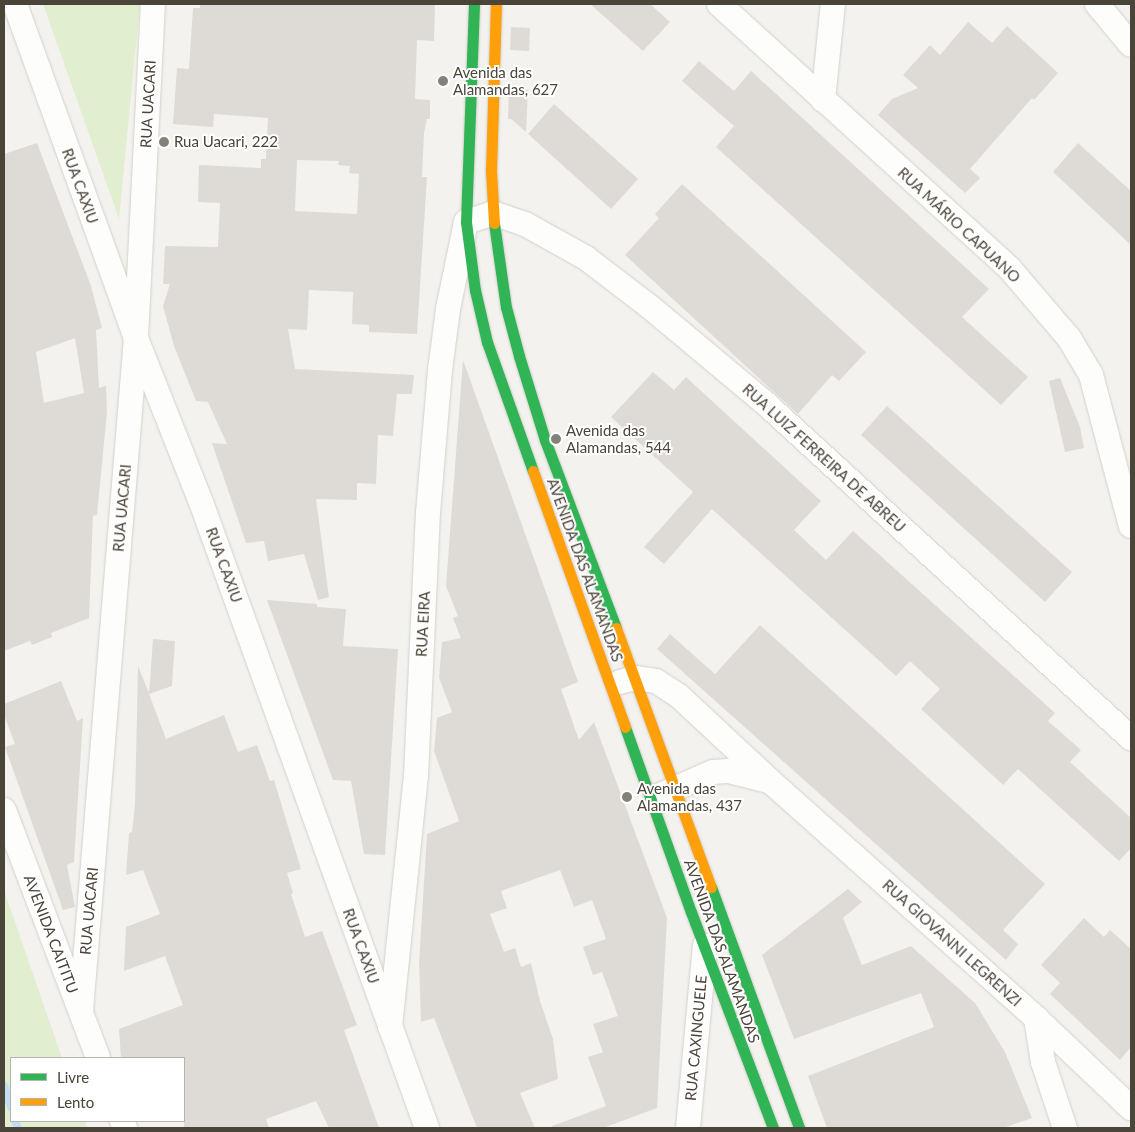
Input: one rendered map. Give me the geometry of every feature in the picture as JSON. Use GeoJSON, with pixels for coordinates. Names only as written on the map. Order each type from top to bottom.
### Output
{"type":"FeatureCollection","features":[{"type":"Feature","properties":{"kind":"street","name":"RUA CAXIU"},"geometry":{"type":"LineString","coordinates":[[15,4],[136,338],[201,502],[427,1128]]}},
{"type":"Feature","properties":{"kind":"street","name":"RUA UACARI"},"geometry":{"type":"LineString","coordinates":[[81,1011],[136,338],[153,4]]}},
{"type":"Feature","properties":{"kind":"street","name":"AVENIDA DAS ALAMANDAS"},"geometry":{"type":"LineString","coordinates":[[474,4],[466,222],[476,290],[487,342],[611,684],[650,799],[773,1128]]}},
{"type":"Feature","properties":{"kind":"street","name":"AVENIDA DAS ALAMANDAS"},"geometry":{"type":"LineString","coordinates":[[496,4],[491,171],[493,213],[506,307],[518,356],[545,440],[635,678],[721,920],[799,1128]]}},
{"type":"Feature","properties":{"kind":"street","name":"RUA MÁRIO CAPUANO"},"geometry":{"type":"LineString","coordinates":[[719,4],[1010,269],[1069,338],[1090,374],[1131,526]]}},
{"type":"Feature","properties":{"kind":"street"},"geometry":{"type":"LineString","coordinates":[[823,100],[833,4]]}},
{"type":"Feature","properties":{"kind":"street"},"geometry":{"type":"LineString","coordinates":[[1096,4],[1131,45]]}},
{"type":"Feature","properties":{"kind":"street"},"geometry":{"type":"LineString","coordinates":[[466,222],[493,213]]}},
{"type":"Feature","properties":{"kind":"street","name":"RUA LUIZ FERREIRA DE ABREU"},"geometry":{"type":"LineString","coordinates":[[493,213],[525,224],[586,258],[650,307],[764,402],[1131,738]]}},
{"type":"Feature","properties":{"kind":"street","name":"RUA EIRA"},"geometry":{"type":"LineString","coordinates":[[390,1027],[416,776],[428,514],[440,370],[448,309],[466,222]]}},
{"type":"Feature","properties":{"kind":"street","name":"RUA GIOVANNI LEGRENZI"},"geometry":{"type":"LineString","coordinates":[[611,684],[635,678],[656,681],[679,696],[770,781],[1036,1018],[1131,1108]]}},
{"type":"Feature","properties":{"kind":"street","name":"RUA GIOVANNI LEGRENZI"},"geometry":{"type":"LineString","coordinates":[[650,799],[713,772],[729,771],[770,781]]}},
{"type":"Feature","properties":{"kind":"street","name":"AVENIDA CAITITU"},"geometry":{"type":"LineString","coordinates":[[4,810],[98,1057]]}},
{"type":"Feature","properties":{"kind":"street"},"geometry":{"type":"LineString","coordinates":[[704,947],[721,920]]}},
{"type":"Feature","properties":{"kind":"street","name":"RUA CAXINGUELE"},"geometry":{"type":"LineString","coordinates":[[688,1128],[704,947]]}},
{"type":"Feature","properties":{"kind":"street"},"geometry":{"type":"LineString","coordinates":[[1036,1018],[1043,1062],[1065,1128]]}},
{"type":"Feature","properties":{"kind":"green space"},"geometry":{"type":"Polygon","coordinates":[[[43,4],[140,4],[119,219],[43,4]]]}},
{"type":"Feature","properties":{"kind":"green space"},"geometry":{"type":"Polygon","coordinates":[[[4,890],[62,1057],[10,1057],[10,1122],[85,1122],[87,1128],[4,1128],[4,890]]]}},
{"type":"Feature","properties":{"kind":"building"},"geometry":{"type":"Polygon","coordinates":[[[200,4],[435,4],[434,41],[417,40],[415,99],[430,100],[430,119],[427,119],[424,133],[422,177],[427,177],[417,334],[369,332],[369,325],[352,324],[353,292],[309,290],[307,330],[288,329],[295,369],[414,375],[412,394],[397,394],[393,436],[378,435],[376,484],[357,483],[357,500],[316,499],[329,597],[318,600],[304,554],[268,561],[264,541],[246,543],[212,443],[227,444],[208,402],[196,401],[174,346],[163,306],[170,284],[163,284],[165,246],[218,247],[220,203],[198,202],[199,165],[261,168],[261,159],[266,159],[268,118],[214,114],[213,127],[173,124],[177,68],[189,69],[193,8],[200,8],[200,4]],[[297,160],[295,211],[357,214],[359,174],[349,173],[350,166],[338,165],[339,161],[297,160]]]}},
{"type":"Feature","properties":{"kind":"building"},"geometry":{"type":"Polygon","coordinates":[[[590,4],[650,4],[670,22],[643,51],[590,4]]]}},
{"type":"Feature","properties":{"kind":"building"},"geometry":{"type":"Polygon","coordinates":[[[968,22],[992,43],[1007,26],[1058,73],[1034,100],[1032,98],[970,169],[980,178],[965,193],[878,115],[892,99],[918,88],[903,75],[930,45],[940,55],[968,22]]]}},
{"type":"Feature","properties":{"kind":"building"},"geometry":{"type":"Polygon","coordinates":[[[511,27],[530,28],[529,51],[510,50],[511,27]]]}},
{"type":"Feature","properties":{"kind":"building"},"geometry":{"type":"Polygon","coordinates":[[[699,61],[734,91],[751,71],[989,289],[962,317],[1028,377],[1001,405],[716,147],[734,126],[682,81],[699,61]]]}},
{"type":"Feature","properties":{"kind":"building"},"geometry":{"type":"Polygon","coordinates":[[[509,90],[528,90],[526,132],[511,119],[508,119],[509,90]]]}},
{"type":"Feature","properties":{"kind":"building"},"geometry":{"type":"Polygon","coordinates":[[[554,104],[638,179],[611,209],[528,134],[554,104]]]}},
{"type":"Feature","properties":{"kind":"building"},"geometry":{"type":"Polygon","coordinates":[[[37,143],[91,286],[102,328],[96,330],[99,388],[106,386],[107,412],[97,515],[93,516],[89,618],[51,633],[52,637],[32,645],[30,641],[4,651],[4,154],[37,143]],[[75,338],[36,352],[44,403],[84,393],[75,338]]]}},
{"type":"Feature","properties":{"kind":"building"},"geometry":{"type":"Polygon","coordinates":[[[1078,143],[1131,191],[1131,245],[1053,172],[1078,143]]]}},
{"type":"Feature","properties":{"kind":"building"},"geometry":{"type":"Polygon","coordinates":[[[682,184],[866,352],[839,381],[832,375],[798,414],[625,255],[659,218],[655,214],[682,184]]]}},
{"type":"Feature","properties":{"kind":"building"},"geometry":{"type":"Polygon","coordinates":[[[463,360],[578,682],[561,689],[579,740],[594,722],[667,918],[657,1108],[603,1128],[552,1128],[552,1126],[606,1106],[588,1057],[603,1052],[593,1024],[618,1016],[602,972],[593,975],[583,947],[606,939],[592,900],[574,907],[560,870],[501,891],[507,908],[490,914],[504,952],[515,948],[521,967],[531,963],[540,1001],[553,1039],[558,1079],[520,1093],[535,1128],[477,1128],[434,1018],[421,1022],[419,963],[427,834],[459,821],[434,751],[437,718],[452,712],[439,678],[442,642],[461,638],[453,618],[458,616],[446,586],[463,360]]]}},
{"type":"Feature","properties":{"kind":"building"},"geometry":{"type":"Polygon","coordinates":[[[653,372],[674,390],[686,377],[821,501],[794,530],[826,560],[853,531],[1055,713],[1048,721],[1081,750],[1070,762],[1131,818],[1131,848],[1119,861],[1018,769],[1003,785],[921,709],[940,689],[910,661],[896,676],[712,509],[664,564],[644,547],[693,492],[611,417],[653,372]]]}},
{"type":"Feature","properties":{"kind":"building"},"geometry":{"type":"Polygon","coordinates":[[[1060,378],[1080,427],[1084,448],[1065,452],[1049,381],[1060,378]]]}},
{"type":"Feature","properties":{"kind":"building"},"geometry":{"type":"Polygon","coordinates":[[[887,406],[1072,572],[1045,602],[861,435],[887,406]]]}},
{"type":"Feature","properties":{"kind":"building"},"geometry":{"type":"Polygon","coordinates":[[[267,600],[317,604],[317,607],[346,609],[343,646],[398,649],[385,855],[364,854],[351,781],[333,780],[267,600]]]}},
{"type":"Feature","properties":{"kind":"building"},"geometry":{"type":"Polygon","coordinates":[[[760,625],[1045,884],[1003,930],[1018,944],[1006,960],[657,649],[670,634],[715,674],[760,625]]]}},
{"type":"Feature","properties":{"kind":"building"},"geometry":{"type":"Polygon","coordinates":[[[153,639],[175,641],[172,686],[149,694],[166,739],[224,715],[238,752],[257,745],[270,781],[274,780],[301,869],[287,873],[293,893],[291,894],[305,937],[322,931],[357,1025],[344,1030],[379,1128],[329,1128],[316,1101],[266,1119],[269,1128],[184,1128],[185,1057],[121,1057],[119,1029],[183,1005],[165,956],[124,971],[126,927],[160,914],[143,870],[126,875],[129,833],[132,832],[135,805],[138,666],[149,693],[153,639]]]}},
{"type":"Feature","properties":{"kind":"building"},"geometry":{"type":"Polygon","coordinates":[[[61,681],[77,721],[83,718],[74,862],[67,865],[75,907],[63,910],[5,747],[15,744],[4,715],[4,704],[61,681]]]}},
{"type":"Feature","properties":{"kind":"building"},"geometry":{"type":"Polygon","coordinates":[[[848,889],[862,902],[843,918],[862,965],[911,946],[975,1003],[1005,1052],[1032,1118],[1003,1128],[827,1128],[808,1076],[934,1027],[921,993],[794,1039],[762,955],[848,889]]]}},
{"type":"Feature","properties":{"kind":"building"},"geometry":{"type":"Polygon","coordinates":[[[1084,918],[1104,937],[1110,930],[1131,949],[1131,1047],[1120,1060],[1050,994],[1060,983],[1041,965],[1084,918]]]}},
{"type":"Feature","properties":{"kind":"waterway"},"geometry":{"type":"LineString","coordinates":[[4,1086],[10,1105]]}},
{"type":"Feature","properties":{"kind":"waterway"},"geometry":{"type":"LineString","coordinates":[[15,1122],[18,1128]]}},
{"type":"Feature","properties":{"kind":"traffic: fast"},"geometry":{"type":"LineString","coordinates":[[474,4],[466,222],[475,290],[487,342],[533,471]]}},
{"type":"Feature","properties":{"kind":"traffic: fast"},"geometry":{"type":"LineString","coordinates":[[494,223],[506,307],[519,356],[545,440],[616,628]]}},
{"type":"Feature","properties":{"kind":"traffic: fast"},"geometry":{"type":"LineString","coordinates":[[625,727],[691,912],[773,1128]]}},
{"type":"Feature","properties":{"kind":"traffic: fast"},"geometry":{"type":"LineString","coordinates":[[711,887],[799,1128]]}},
{"type":"Feature","properties":{"kind":"traffic: slow"},"geometry":{"type":"LineString","coordinates":[[494,223],[491,171],[496,4]]}},
{"type":"Feature","properties":{"kind":"traffic: slow"},"geometry":{"type":"LineString","coordinates":[[533,471],[625,727]]}},
{"type":"Feature","properties":{"kind":"traffic: slow"},"geometry":{"type":"LineString","coordinates":[[616,628],[711,887]]}},
{"type":"Feature","properties":{"kind":"place","name":"Avenida das Alamandas, 627"},"geometry":{"type":"Point","coordinates":[443,81]}},
{"type":"Feature","properties":{"kind":"place","name":"Rua Uacari, 222"},"geometry":{"type":"Point","coordinates":[164,142]}},
{"type":"Feature","properties":{"kind":"place","name":"Avenida das Alamandas, 544"},"geometry":{"type":"Point","coordinates":[556,439]}},
{"type":"Feature","properties":{"kind":"place","name":"Avenida das Alamandas, 437"},"geometry":{"type":"Point","coordinates":[627,797]}}]}
